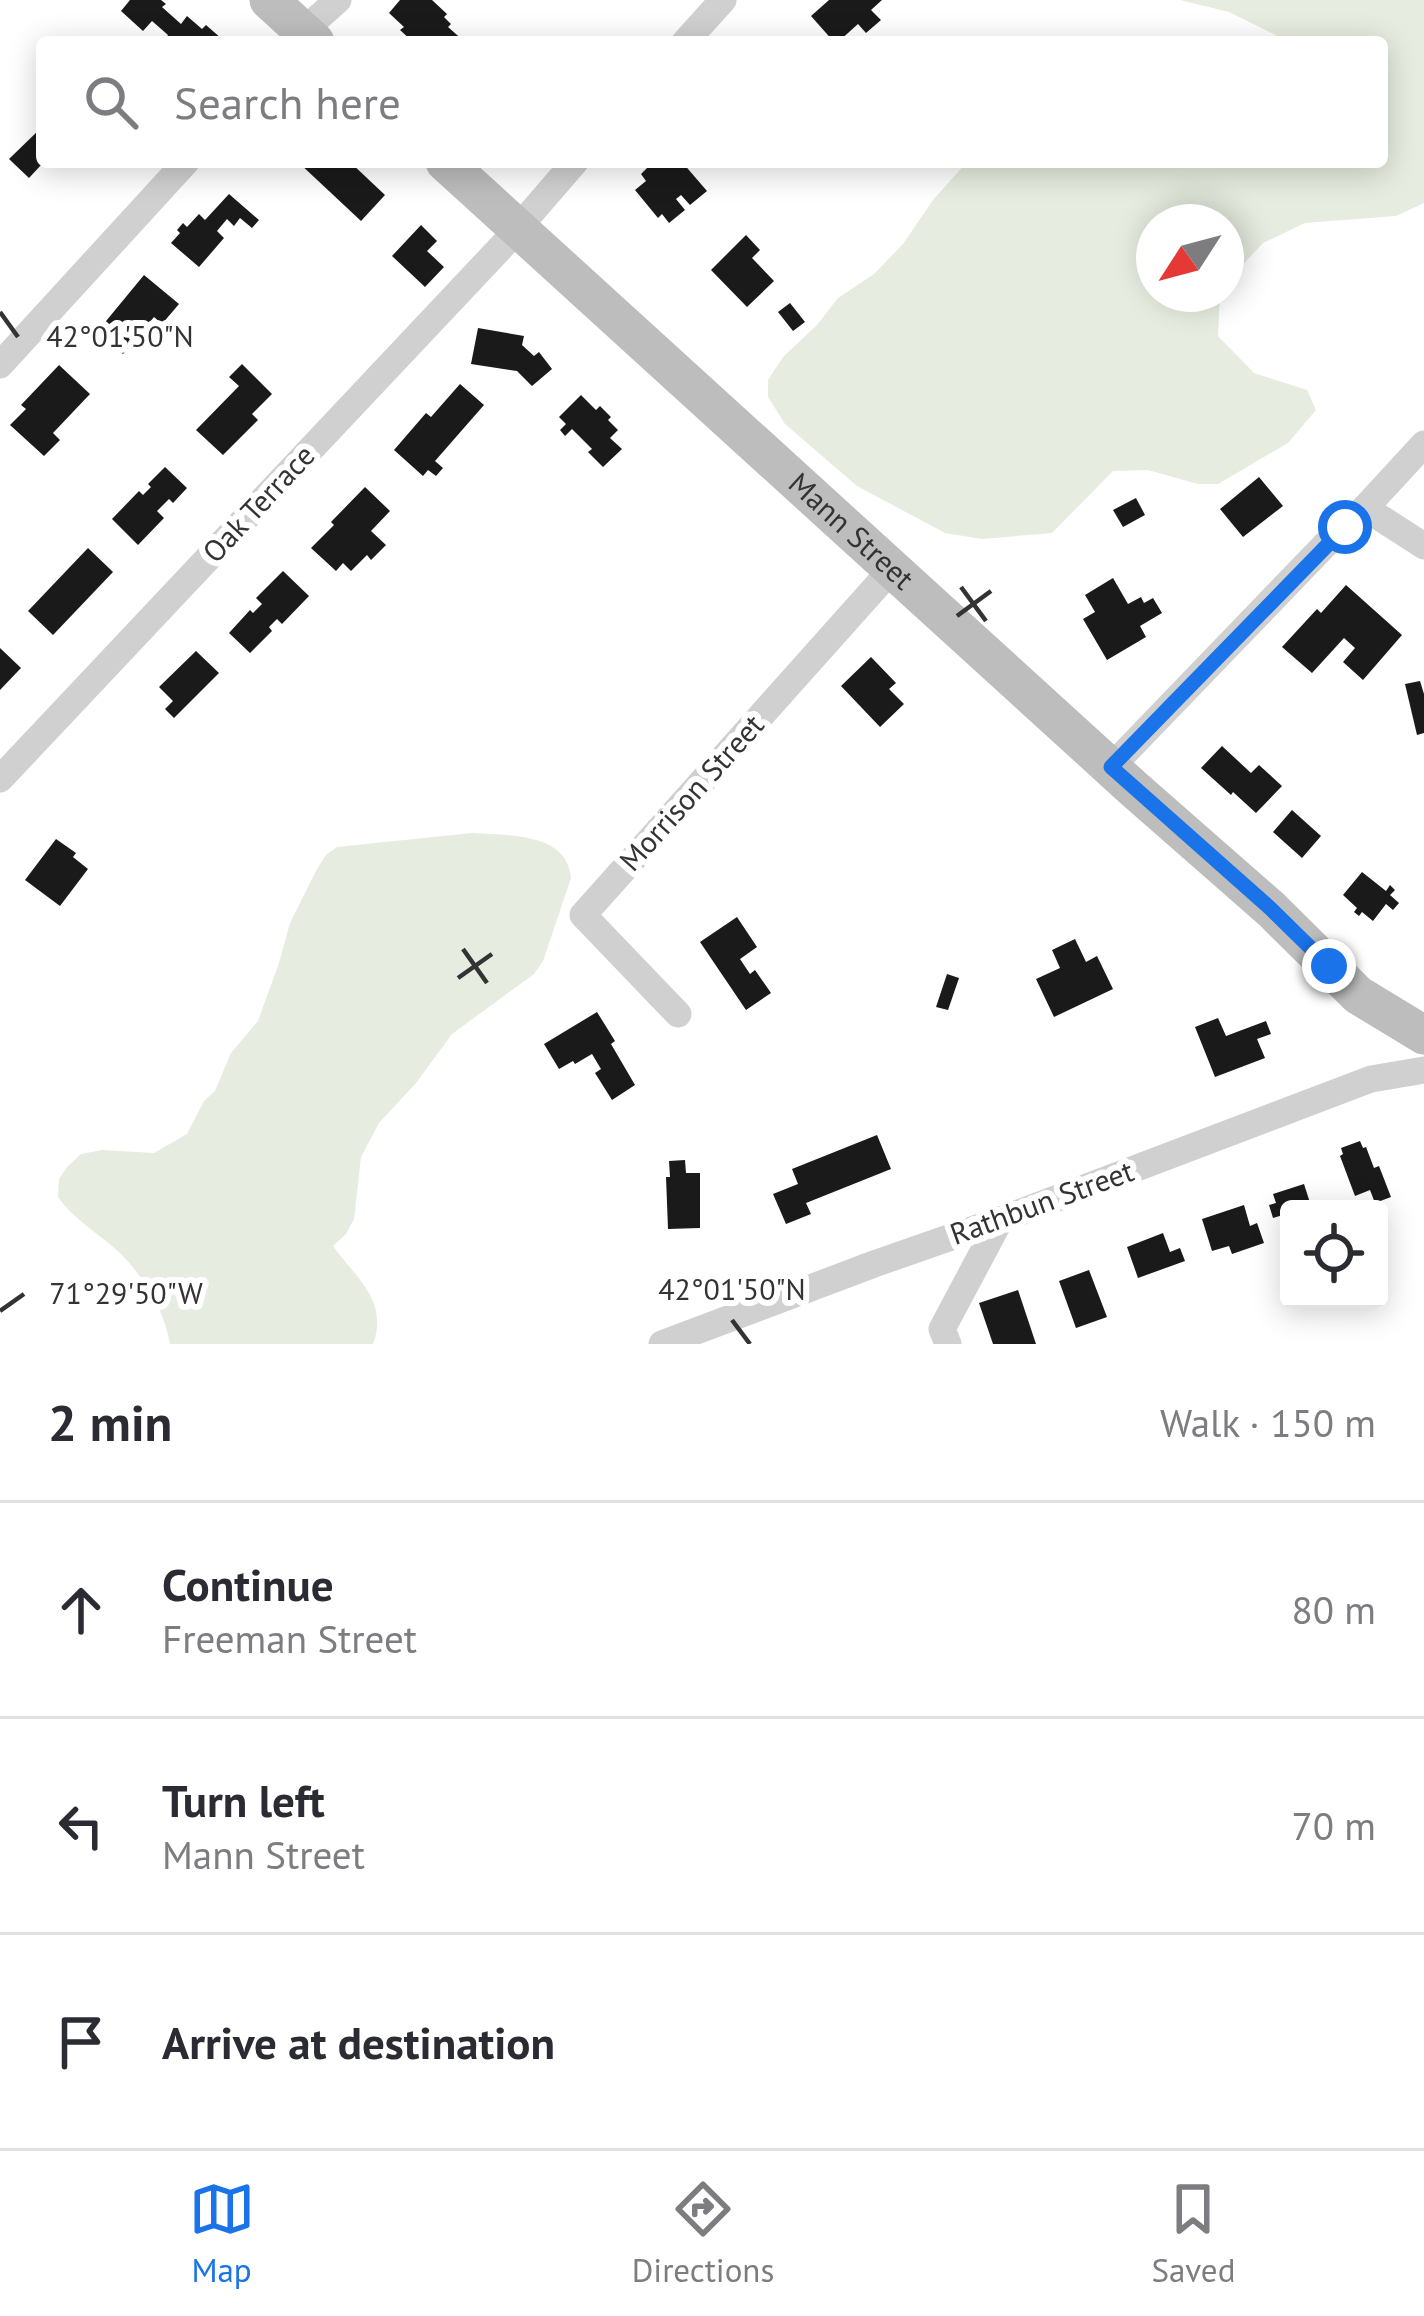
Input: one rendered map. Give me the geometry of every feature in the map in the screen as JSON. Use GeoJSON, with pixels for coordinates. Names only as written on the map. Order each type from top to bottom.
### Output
{"type":"FeatureCollection","features":[{"type":"Feature","properties":{"kind":"street"},"geometry":{"type":"LineString","coordinates":[[269,0],[301,36]]}},
{"type":"Feature","properties":{"kind":"street"},"geometry":{"type":"LineString","coordinates":[[305,36],[338,0]]}},
{"type":"Feature","properties":{"kind":"street"},"geometry":{"type":"LineString","coordinates":[[690,36],[723,0]]}},
{"type":"Feature","properties":{"kind":"street"},"geometry":{"type":"LineString","coordinates":[[0,365],[181,168]]}},
{"type":"Feature","properties":{"kind":"street","name":"Mann Street"},"geometry":{"type":"LineString","coordinates":[[451,168],[1271,909],[1358,995],[1424,1035]]}},
{"type":"Feature","properties":{"kind":"street","name":"Oak Terrace"},"geometry":{"type":"LineString","coordinates":[[0,778],[570,168]]}},
{"type":"Feature","properties":{"kind":"street"},"geometry":{"type":"LineString","coordinates":[[1111,767],[1424,444]]}},
{"type":"Feature","properties":{"kind":"street"},"geometry":{"type":"LineString","coordinates":[[1365,508],[1424,546]]}},
{"type":"Feature","properties":{"kind":"street","name":"Morrison Street"},"geometry":{"type":"LineString","coordinates":[[678,1014],[583,915],[892,568]]}},
{"type":"Feature","properties":{"kind":"street","name":"Rathbun Street"},"geometry":{"type":"LineString","coordinates":[[662,1344],[1371,1079],[1424,1070]]}},
{"type":"Feature","properties":{"kind":"street"},"geometry":{"type":"LineString","coordinates":[[948,1344],[942,1328],[1000,1220]]}},
{"type":"Feature","properties":{"kind":"shaded area"},"geometry":{"type":"Polygon","coordinates":[[[1180,0],[1424,0],[1424,203],[1396,216],[1305,223],[1263,243],[1244,264],[1244,204],[1136,204],[1136,312],[1219,312],[1218,336],[1254,373],[1307,390],[1316,410],[1288,443],[1218,484],[1198,484],[1148,470],[1113,471],[1052,533],[982,539],[945,533],[857,486],[785,424],[768,397],[768,380],[783,357],[838,298],[874,274],[903,244],[962,168],[1388,168],[1388,36],[1278,36],[1229,12],[1180,0]]]}},
{"type":"Feature","properties":{"kind":"shaded area"},"geometry":{"type":"Polygon","coordinates":[[[472,833],[518,836],[547,844],[567,863],[571,878],[543,961],[534,974],[452,1034],[379,1123],[361,1157],[354,1219],[333,1246],[373,1303],[377,1329],[373,1344],[170,1344],[145,1284],[121,1254],[65,1206],[58,1197],[59,1179],[81,1154],[102,1150],[154,1153],[187,1134],[204,1101],[215,1091],[231,1053],[258,1021],[290,923],[326,855],[337,847],[472,833]]]}},
{"type":"Feature","properties":{"kind":"building"},"geometry":{"type":"Polygon","coordinates":[[[130,0],[161,0],[166,4],[162,7],[181,24],[187,16],[219,36],[167,36],[152,21],[143,31],[121,11],[130,0]]]}},
{"type":"Feature","properties":{"kind":"building"},"geometry":{"type":"Polygon","coordinates":[[[400,0],[432,0],[447,14],[448,27],[458,36],[406,36],[389,13],[400,0]]]}},
{"type":"Feature","properties":{"kind":"building"},"geometry":{"type":"Polygon","coordinates":[[[829,0],[882,0],[871,10],[881,20],[866,33],[858,24],[845,36],[829,36],[811,16],[829,0]]]}},
{"type":"Feature","properties":{"kind":"building"},"geometry":{"type":"Polygon","coordinates":[[[36,133],[38,168],[29,178],[9,159],[36,133]]]}},
{"type":"Feature","properties":{"kind":"building"},"geometry":{"type":"Polygon","coordinates":[[[304,168],[356,168],[385,195],[361,221],[304,168]]]}},
{"type":"Feature","properties":{"kind":"building"},"geometry":{"type":"Polygon","coordinates":[[[647,168],[687,168],[707,191],[690,205],[681,195],[676,199],[685,210],[669,223],[662,214],[658,218],[635,190],[646,181],[641,174],[647,168]]]}},
{"type":"Feature","properties":{"kind":"building"},"geometry":{"type":"Polygon","coordinates":[[[229,194],[259,220],[252,228],[240,218],[234,226],[227,219],[217,231],[224,238],[199,267],[171,243],[183,223],[187,227],[199,214],[205,220],[229,194]]]}},
{"type":"Feature","properties":{"kind":"building"},"geometry":{"type":"Polygon","coordinates":[[[421,225],[437,241],[427,251],[444,267],[425,287],[392,256],[421,225]]]}},
{"type":"Feature","properties":{"kind":"building"},"geometry":{"type":"Polygon","coordinates":[[[746,235],[760,250],[752,258],[774,281],[747,307],[711,270],[746,235]]]}},
{"type":"Feature","properties":{"kind":"building"},"geometry":{"type":"Polygon","coordinates":[[[144,275],[179,304],[162,324],[154,317],[123,354],[97,332],[144,275]]]}},
{"type":"Feature","properties":{"kind":"building"},"geometry":{"type":"Polygon","coordinates":[[[790,303],[805,322],[793,331],[778,312],[790,303]]]}},
{"type":"Feature","properties":{"kind":"building"},"geometry":{"type":"Polygon","coordinates":[[[478,328],[524,336],[522,345],[534,356],[539,352],[552,369],[532,386],[517,371],[471,364],[478,328]]]}},
{"type":"Feature","properties":{"kind":"building"},"geometry":{"type":"Polygon","coordinates":[[[242,364],[272,394],[252,414],[258,420],[223,455],[196,430],[239,386],[229,377],[242,364]]]}},
{"type":"Feature","properties":{"kind":"building"},"geometry":{"type":"Polygon","coordinates":[[[59,365],[90,394],[53,433],[60,440],[44,456],[10,425],[26,409],[21,405],[59,365]]]}},
{"type":"Feature","properties":{"kind":"building"},"geometry":{"type":"Polygon","coordinates":[[[460,384],[484,405],[435,461],[443,468],[436,476],[428,470],[423,476],[394,450],[460,384]]]}},
{"type":"Feature","properties":{"kind":"building"},"geometry":{"type":"Polygon","coordinates":[[[581,395],[596,410],[600,406],[618,430],[610,438],[622,449],[603,467],[572,429],[565,436],[560,430],[566,424],[559,417],[581,395]]]}},
{"type":"Feature","properties":{"kind":"building"},"geometry":{"type":"Polygon","coordinates":[[[165,467],[187,488],[157,511],[164,518],[138,545],[112,519],[139,491],[143,495],[165,467]]]}},
{"type":"Feature","properties":{"kind":"building"},"geometry":{"type":"Polygon","coordinates":[[[1259,477],[1283,506],[1243,537],[1220,509],[1259,477]]]}},
{"type":"Feature","properties":{"kind":"building"},"geometry":{"type":"Polygon","coordinates":[[[365,487],[390,511],[371,531],[386,545],[351,571],[343,563],[336,571],[311,548],[365,487]]]}},
{"type":"Feature","properties":{"kind":"building"},"geometry":{"type":"Polygon","coordinates":[[[1136,498],[1145,515],[1123,527],[1113,510],[1136,498]]]}},
{"type":"Feature","properties":{"kind":"building"},"geometry":{"type":"Polygon","coordinates":[[[88,548],[113,572],[53,635],[28,611],[88,548]]]}},
{"type":"Feature","properties":{"kind":"building"},"geometry":{"type":"Polygon","coordinates":[[[283,571],[309,596],[282,624],[277,619],[250,653],[229,633],[262,604],[256,598],[283,571]]]}},
{"type":"Feature","properties":{"kind":"building"},"geometry":{"type":"Polygon","coordinates":[[[1113,578],[1128,604],[1141,597],[1144,603],[1153,598],[1162,613],[1140,626],[1146,637],[1107,660],[1083,619],[1095,612],[1085,595],[1113,578]]]}},
{"type":"Feature","properties":{"kind":"building"},"geometry":{"type":"Polygon","coordinates":[[[1346,585],[1402,635],[1363,680],[1343,662],[1355,648],[1344,638],[1312,673],[1282,647],[1346,585]]]}},
{"type":"Feature","properties":{"kind":"building"},"geometry":{"type":"Polygon","coordinates":[[[0,648],[21,668],[0,690],[0,648]]]}},
{"type":"Feature","properties":{"kind":"building"},"geometry":{"type":"Polygon","coordinates":[[[196,651],[219,673],[174,718],[165,709],[173,701],[159,687],[196,651]]]}},
{"type":"Feature","properties":{"kind":"building"},"geometry":{"type":"Polygon","coordinates":[[[871,657],[896,683],[889,689],[904,704],[880,727],[841,686],[871,657]]]}},
{"type":"Feature","properties":{"kind":"building"},"geometry":{"type":"Polygon","coordinates":[[[1420,681],[1424,733],[1417,735],[1405,684],[1420,681]]]}},
{"type":"Feature","properties":{"kind":"building"},"geometry":{"type":"Polygon","coordinates":[[[1222,746],[1251,773],[1259,765],[1282,786],[1256,813],[1201,768],[1222,746]]]}},
{"type":"Feature","properties":{"kind":"building"},"geometry":{"type":"Polygon","coordinates":[[[1292,810],[1321,836],[1302,858],[1273,832],[1292,810]]]}},
{"type":"Feature","properties":{"kind":"building"},"geometry":{"type":"Polygon","coordinates":[[[56,839],[88,869],[60,906],[25,880],[56,839]]]}},
{"type":"Feature","properties":{"kind":"building"},"geometry":{"type":"Polygon","coordinates":[[[1362,872],[1386,891],[1390,885],[1395,890],[1390,895],[1399,903],[1393,910],[1386,904],[1373,921],[1354,912],[1357,908],[1343,895],[1362,872]]]}},
{"type":"Feature","properties":{"kind":"building"},"geometry":{"type":"Polygon","coordinates":[[[737,917],[757,947],[740,959],[750,974],[755,970],[771,993],[746,1010],[700,942],[737,917]]]}},
{"type":"Feature","properties":{"kind":"building"},"geometry":{"type":"Polygon","coordinates":[[[1075,939],[1086,962],[1097,956],[1113,989],[1054,1017],[1036,979],[1060,968],[1052,950],[1075,939]]]}},
{"type":"Feature","properties":{"kind":"building"},"geometry":{"type":"Polygon","coordinates":[[[947,974],[959,978],[948,1010],[936,1007],[947,974]]]}},
{"type":"Feature","properties":{"kind":"building"},"geometry":{"type":"Polygon","coordinates":[[[597,1012],[635,1085],[612,1100],[595,1073],[601,1069],[592,1054],[559,1069],[544,1044],[597,1012]]]}},
{"type":"Feature","properties":{"kind":"building"},"geometry":{"type":"Polygon","coordinates":[[[1218,1018],[1226,1036],[1266,1021],[1271,1034],[1257,1039],[1265,1058],[1215,1077],[1195,1027],[1218,1018]]]}},
{"type":"Feature","properties":{"kind":"building"},"geometry":{"type":"Polygon","coordinates":[[[877,1135],[891,1169],[806,1203],[811,1214],[786,1224],[773,1194],[798,1184],[792,1169],[877,1135]]]}},
{"type":"Feature","properties":{"kind":"building"},"geometry":{"type":"Polygon","coordinates":[[[1360,1141],[1374,1168],[1379,1166],[1391,1197],[1374,1200],[1370,1190],[1355,1196],[1341,1148],[1360,1141]]]}},
{"type":"Feature","properties":{"kind":"building"},"geometry":{"type":"Polygon","coordinates":[[[685,1160],[686,1173],[700,1173],[700,1228],[668,1229],[669,1161],[685,1160]]]}},
{"type":"Feature","properties":{"kind":"building"},"geometry":{"type":"Polygon","coordinates":[[[1304,1184],[1309,1200],[1280,1200],[1280,1216],[1273,1218],[1269,1205],[1276,1203],[1273,1194],[1304,1184]]]}},
{"type":"Feature","properties":{"kind":"building"},"geometry":{"type":"Polygon","coordinates":[[[1244,1205],[1250,1226],[1257,1223],[1264,1243],[1232,1254],[1229,1246],[1212,1251],[1202,1219],[1244,1205]]]}},
{"type":"Feature","properties":{"kind":"building"},"geometry":{"type":"Polygon","coordinates":[[[1163,1233],[1170,1252],[1180,1248],[1185,1261],[1138,1278],[1127,1247],[1163,1233]]]}},
{"type":"Feature","properties":{"kind":"building"},"geometry":{"type":"Polygon","coordinates":[[[1089,1270],[1107,1317],[1076,1328],[1059,1281],[1089,1270]]]}},
{"type":"Feature","properties":{"kind":"building"},"geometry":{"type":"Polygon","coordinates":[[[1018,1290],[1036,1344],[993,1344],[979,1303],[1018,1290]]]}},
{"type":"Feature","properties":{"kind":"route"},"geometry":{"type":"LineString","coordinates":[[1329,966],[1111,767],[1345,527]]}}]}
